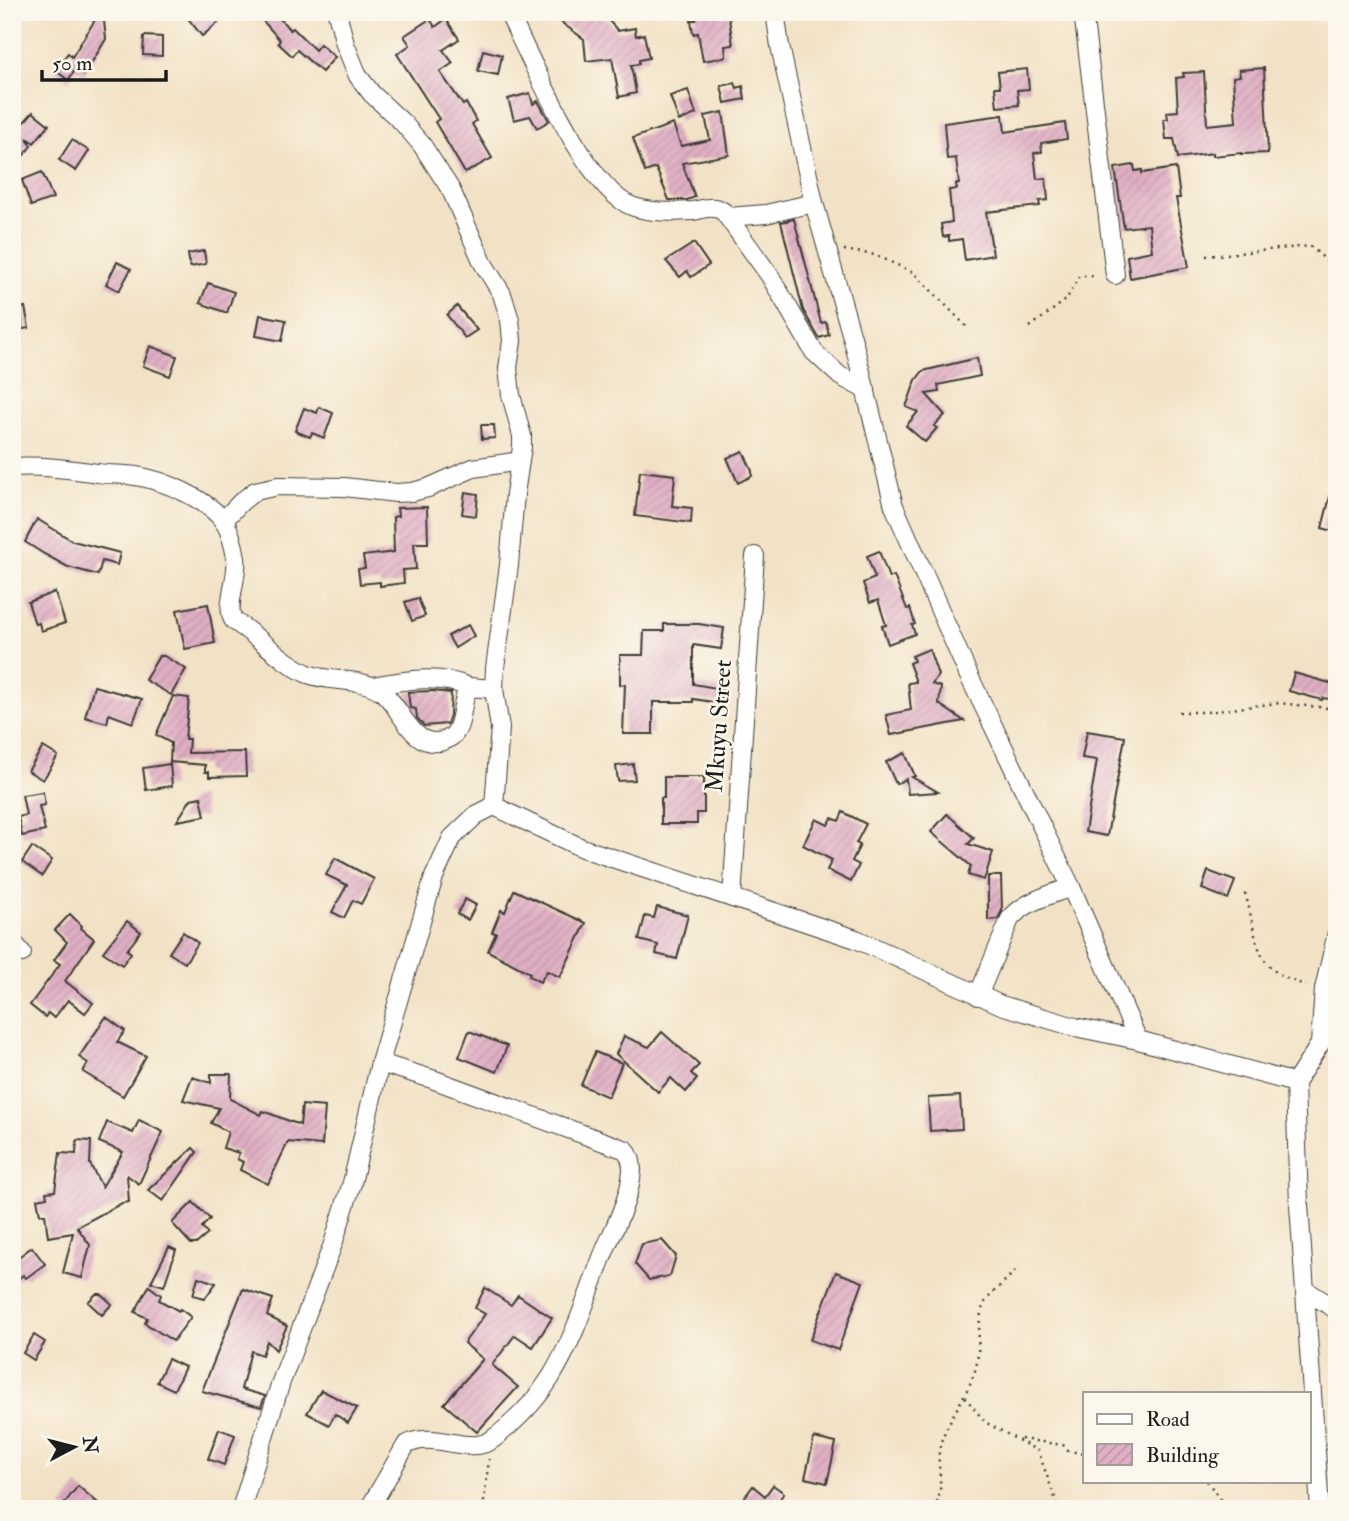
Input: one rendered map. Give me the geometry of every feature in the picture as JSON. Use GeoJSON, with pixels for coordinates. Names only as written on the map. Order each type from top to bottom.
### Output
{"type":"FeatureCollection","features":[{"type":"Feature","properties":{"kind":"street"},"geometry":{"type":"LineString","coordinates":[[337,12],[345,44],[358,76],[422,145],[451,190],[482,263],[502,294],[510,320],[512,341],[508,368],[511,395],[522,436],[494,689],[500,728],[494,806]]}},
{"type":"Feature","properties":{"kind":"street"},"geometry":{"type":"LineString","coordinates":[[508,12],[570,134],[596,177],[611,194],[623,203],[638,208],[682,211],[716,208],[728,217],[770,276],[810,347],[835,371],[866,390]]}},
{"type":"Feature","properties":{"kind":"street"},"geometry":{"type":"LineString","coordinates":[[775,12],[782,58],[814,204],[898,516],[969,676],[1071,887],[1138,1040]]}},
{"type":"Feature","properties":{"kind":"street"},"geometry":{"type":"LineString","coordinates":[[1083,12],[1115,275]]}},
{"type":"Feature","properties":{"kind":"street"},"geometry":{"type":"LineString","coordinates":[[728,217],[766,214],[814,204]]}},
{"type":"Feature","properties":{"kind":"street"},"geometry":{"type":"LineString","coordinates":[[223,521],[255,491],[278,486],[412,492],[428,488],[472,468],[520,461]]}},
{"type":"Feature","properties":{"kind":"street"},"geometry":{"type":"LineString","coordinates":[[12,467],[43,465],[135,476],[182,490],[211,509],[230,532],[237,560],[237,576],[230,611],[234,621],[299,669],[312,675],[373,686],[397,681],[427,680],[494,689]]}},
{"type":"Feature","properties":{"kind":"street","name":"Mkuyu Street"},"geometry":{"type":"LineString","coordinates":[[732,898],[755,556]]}},
{"type":"Feature","properties":{"kind":"street"},"geometry":{"type":"LineString","coordinates":[[373,686],[392,702],[414,733],[434,742],[453,737],[458,730],[464,695],[469,687]]}},
{"type":"Feature","properties":{"kind":"street"},"geometry":{"type":"LineString","coordinates":[[494,806],[582,848],[856,939],[978,996],[1025,1013],[1138,1040],[1295,1083]]}},
{"type":"Feature","properties":{"kind":"street"},"geometry":{"type":"LineString","coordinates":[[241,1509],[281,1382],[333,1244],[352,1183],[380,1063],[434,877],[452,838],[476,815],[494,806]]}},
{"type":"Feature","properties":{"kind":"street"},"geometry":{"type":"LineString","coordinates":[[978,996],[1014,914],[1034,901],[1071,887]]}},
{"type":"Feature","properties":{"kind":"street"},"geometry":{"type":"LineString","coordinates":[[1320,1509],[1305,1290],[1295,1083],[1320,1044],[1324,989],[1337,933]]}},
{"type":"Feature","properties":{"kind":"street"},"geometry":{"type":"LineString","coordinates":[[369,1509],[406,1445],[430,1438],[457,1445],[491,1441],[526,1411],[551,1378],[575,1329],[622,1209],[632,1169],[631,1157],[626,1150],[432,1079],[380,1063]]}},
{"type":"Feature","properties":{"kind":"street"},"geometry":{"type":"LineString","coordinates":[[1305,1290],[1337,1310]]}},
{"type":"Feature","properties":{"kind":"path"},"geometry":{"type":"LineString","coordinates":[[1206,256],[1310,246],[1337,270]]}},
{"type":"Feature","properties":{"kind":"path"},"geometry":{"type":"LineString","coordinates":[[827,248],[875,255],[913,272],[967,327]]}},
{"type":"Feature","properties":{"kind":"path"},"geometry":{"type":"LineString","coordinates":[[1031,327],[1066,300],[1079,276],[1115,275]]}},
{"type":"Feature","properties":{"kind":"path"},"geometry":{"type":"LineString","coordinates":[[1179,712],[1206,712],[1278,703],[1337,709]]}},
{"type":"Feature","properties":{"kind":"path"},"geometry":{"type":"LineString","coordinates":[[1245,893],[1258,947],[1265,962],[1288,979],[1324,989]]}},
{"type":"Feature","properties":{"kind":"path"},"geometry":{"type":"LineString","coordinates":[[933,1509],[938,1503],[939,1449],[976,1369],[983,1304],[1016,1270]]}},
{"type":"Feature","properties":{"kind":"path"},"geometry":{"type":"LineString","coordinates":[[965,1397],[985,1422],[1038,1451],[1059,1509]]}},
{"type":"Feature","properties":{"kind":"path"},"geometry":{"type":"LineString","coordinates":[[1017,1438],[1063,1445],[1068,1451],[1083,1453]]}},
{"type":"Feature","properties":{"kind":"path"},"geometry":{"type":"LineString","coordinates":[[483,1509],[491,1441]]}},
{"type":"Feature","properties":{"kind":"path"},"geometry":{"type":"LineString","coordinates":[[1209,1482],[1227,1509]]}},
{"type":"Feature","properties":{"kind":"building"},"geometry":{"type":"Polygon","coordinates":[[[100,12],[103,12],[106,39],[84,75],[76,69],[68,80],[55,70],[68,53],[72,57],[100,12]]]}},
{"type":"Feature","properties":{"kind":"building"},"geometry":{"type":"Polygon","coordinates":[[[183,12],[211,12],[219,22],[202,36],[183,12]]]}},
{"type":"Feature","properties":{"kind":"building"},"geometry":{"type":"Polygon","coordinates":[[[255,12],[274,12],[290,30],[293,28],[315,50],[320,44],[335,57],[322,72],[297,50],[292,56],[278,43],[280,40],[255,12]]]}},
{"type":"Feature","properties":{"kind":"building"},"geometry":{"type":"Polygon","coordinates":[[[570,12],[601,12],[618,31],[635,28],[636,36],[644,34],[649,58],[631,65],[636,93],[619,97],[612,58],[586,61],[584,39],[562,23],[570,12]]]}},
{"type":"Feature","properties":{"kind":"building"},"geometry":{"type":"Polygon","coordinates":[[[695,12],[728,12],[733,45],[725,46],[726,57],[703,61],[698,33],[693,34],[691,20],[696,20],[695,12]]]}},
{"type":"Feature","properties":{"kind":"building"},"geometry":{"type":"Polygon","coordinates":[[[430,19],[435,27],[446,19],[459,39],[443,50],[453,63],[440,72],[463,105],[466,103],[476,121],[472,124],[492,158],[465,173],[435,122],[439,119],[397,54],[410,45],[404,36],[430,19]]]}},
{"type":"Feature","properties":{"kind":"building"},"geometry":{"type":"Polygon","coordinates":[[[144,36],[162,37],[162,56],[143,55],[144,36]]]}},
{"type":"Feature","properties":{"kind":"building"},"geometry":{"type":"Polygon","coordinates":[[[483,50],[502,55],[498,75],[478,71],[483,50]]]}},
{"type":"Feature","properties":{"kind":"building"},"geometry":{"type":"Polygon","coordinates":[[[1264,68],[1268,153],[1213,156],[1213,153],[1178,158],[1174,139],[1166,139],[1164,119],[1168,119],[1167,112],[1178,111],[1176,78],[1184,77],[1183,73],[1204,72],[1207,125],[1236,122],[1233,77],[1240,76],[1239,70],[1264,68]]]}},
{"type":"Feature","properties":{"kind":"building"},"geometry":{"type":"Polygon","coordinates":[[[1027,69],[1029,89],[1017,90],[1019,105],[997,107],[995,87],[1000,87],[998,72],[1027,69]]]}},
{"type":"Feature","properties":{"kind":"building"},"geometry":{"type":"Polygon","coordinates":[[[735,83],[737,88],[743,86],[745,99],[725,103],[721,86],[735,83]]]}},
{"type":"Feature","properties":{"kind":"building"},"geometry":{"type":"Polygon","coordinates":[[[688,90],[696,114],[679,121],[670,96],[688,90]]]}},
{"type":"Feature","properties":{"kind":"building"},"geometry":{"type":"Polygon","coordinates":[[[530,93],[533,104],[538,101],[549,121],[537,128],[530,116],[514,120],[508,99],[530,93]]]}},
{"type":"Feature","properties":{"kind":"building"},"geometry":{"type":"Polygon","coordinates":[[[33,112],[49,125],[34,143],[27,138],[31,146],[12,170],[12,136],[33,112]]]}},
{"type":"Feature","properties":{"kind":"building"},"geometry":{"type":"Polygon","coordinates":[[[723,112],[729,155],[682,163],[695,197],[669,200],[656,168],[645,172],[633,138],[673,124],[681,146],[710,140],[705,116],[723,112]]]}},
{"type":"Feature","properties":{"kind":"building"},"geometry":{"type":"Polygon","coordinates":[[[1003,115],[1005,132],[1065,123],[1067,139],[1041,143],[1042,152],[1034,153],[1037,179],[1046,178],[1048,200],[1039,201],[1040,206],[986,212],[993,255],[965,260],[962,239],[949,241],[949,236],[943,237],[941,224],[952,222],[949,190],[957,189],[956,184],[959,184],[956,158],[947,159],[944,123],[1003,115]]]}},
{"type":"Feature","properties":{"kind":"building"},"geometry":{"type":"Polygon","coordinates":[[[72,140],[89,151],[76,171],[59,160],[72,140]]]}},
{"type":"Feature","properties":{"kind":"building"},"geometry":{"type":"Polygon","coordinates":[[[1134,165],[1135,171],[1142,170],[1142,173],[1176,168],[1180,198],[1176,198],[1189,267],[1130,278],[1127,256],[1152,251],[1149,225],[1124,228],[1115,168],[1134,165]]]}},
{"type":"Feature","properties":{"kind":"building"},"geometry":{"type":"Polygon","coordinates":[[[42,172],[53,198],[31,206],[22,180],[42,172]]]}},
{"type":"Feature","properties":{"kind":"building"},"geometry":{"type":"Polygon","coordinates":[[[794,219],[821,323],[826,322],[829,335],[819,338],[803,310],[781,222],[794,219]]]}},
{"type":"Feature","properties":{"kind":"building"},"geometry":{"type":"Polygon","coordinates":[[[694,243],[709,265],[691,277],[687,271],[680,277],[666,261],[694,243]]]}},
{"type":"Feature","properties":{"kind":"building"},"geometry":{"type":"Polygon","coordinates":[[[204,251],[206,264],[190,267],[188,254],[204,251]]]}},
{"type":"Feature","properties":{"kind":"building"},"geometry":{"type":"Polygon","coordinates":[[[117,262],[131,269],[119,291],[106,284],[117,262]]]}},
{"type":"Feature","properties":{"kind":"building"},"geometry":{"type":"Polygon","coordinates":[[[208,283],[234,292],[227,313],[200,303],[208,283]]]}},
{"type":"Feature","properties":{"kind":"building"},"geometry":{"type":"Polygon","coordinates":[[[457,306],[477,330],[465,338],[447,315],[457,306]]]}},
{"type":"Feature","properties":{"kind":"building"},"geometry":{"type":"Polygon","coordinates":[[[25,307],[29,328],[17,330],[13,309],[25,307]]]}},
{"type":"Feature","properties":{"kind":"building"},"geometry":{"type":"Polygon","coordinates":[[[260,315],[286,320],[282,341],[256,336],[260,315]]]}},
{"type":"Feature","properties":{"kind":"building"},"geometry":{"type":"Polygon","coordinates":[[[150,346],[177,356],[170,376],[143,366],[150,346]]]}},
{"type":"Feature","properties":{"kind":"building"},"geometry":{"type":"Polygon","coordinates":[[[977,358],[980,376],[938,385],[939,392],[926,394],[945,415],[934,426],[937,428],[925,442],[906,426],[918,412],[906,407],[916,380],[923,371],[977,358]]]}},
{"type":"Feature","properties":{"kind":"building"},"geometry":{"type":"Polygon","coordinates":[[[319,407],[333,413],[324,438],[312,433],[310,437],[295,431],[304,408],[317,413],[319,407]]]}},
{"type":"Feature","properties":{"kind":"building"},"geometry":{"type":"Polygon","coordinates":[[[481,425],[494,425],[495,438],[482,439],[481,425]]]}},
{"type":"Feature","properties":{"kind":"building"},"geometry":{"type":"Polygon","coordinates":[[[743,451],[752,476],[738,483],[727,458],[743,451]]]}},
{"type":"Feature","properties":{"kind":"building"},"geometry":{"type":"Polygon","coordinates":[[[640,471],[675,475],[672,506],[692,508],[691,523],[635,516],[640,471]]]}},
{"type":"Feature","properties":{"kind":"building"},"geometry":{"type":"Polygon","coordinates":[[[1332,489],[1337,490],[1337,532],[1322,528],[1332,489]]]}},
{"type":"Feature","properties":{"kind":"building"},"geometry":{"type":"Polygon","coordinates":[[[465,492],[478,494],[476,516],[462,514],[465,492]]]}},
{"type":"Feature","properties":{"kind":"building"},"geometry":{"type":"Polygon","coordinates":[[[427,507],[428,543],[414,543],[416,569],[403,570],[404,583],[380,586],[380,582],[360,584],[358,569],[365,568],[363,556],[394,552],[393,517],[398,516],[397,508],[427,507]]]}},
{"type":"Feature","properties":{"kind":"building"},"geometry":{"type":"Polygon","coordinates":[[[37,519],[73,541],[120,553],[117,565],[102,561],[98,575],[68,567],[44,554],[25,542],[37,519]]]}},
{"type":"Feature","properties":{"kind":"building"},"geometry":{"type":"Polygon","coordinates":[[[879,551],[889,578],[894,576],[915,624],[912,625],[915,634],[888,644],[882,626],[886,625],[878,600],[870,603],[863,583],[875,578],[867,556],[879,551]]]}},
{"type":"Feature","properties":{"kind":"building"},"geometry":{"type":"Polygon","coordinates":[[[55,592],[65,623],[41,631],[39,623],[35,624],[28,602],[55,592]]]}},
{"type":"Feature","properties":{"kind":"building"},"geometry":{"type":"Polygon","coordinates":[[[418,598],[425,616],[412,621],[405,602],[418,598]]]}},
{"type":"Feature","properties":{"kind":"building"},"geometry":{"type":"Polygon","coordinates":[[[208,604],[215,643],[185,649],[177,610],[208,604]]]}},
{"type":"Feature","properties":{"kind":"building"},"geometry":{"type":"Polygon","coordinates":[[[664,624],[699,624],[724,628],[721,649],[693,645],[693,684],[722,689],[720,703],[693,699],[693,702],[653,702],[653,734],[623,734],[625,684],[620,685],[620,655],[643,655],[644,631],[664,631],[664,624]]]}},
{"type":"Feature","properties":{"kind":"building"},"geometry":{"type":"Polygon","coordinates":[[[468,625],[474,636],[455,648],[448,636],[468,625]]]}},
{"type":"Feature","properties":{"kind":"building"},"geometry":{"type":"Polygon","coordinates":[[[929,649],[938,675],[932,684],[941,687],[939,704],[964,721],[891,735],[886,715],[911,710],[908,683],[916,682],[909,663],[914,661],[912,656],[929,649]]]}},
{"type":"Feature","properties":{"kind":"building"},"geometry":{"type":"Polygon","coordinates":[[[159,656],[164,656],[186,669],[171,695],[145,680],[159,656]]]}},
{"type":"Feature","properties":{"kind":"building"},"geometry":{"type":"Polygon","coordinates":[[[1294,673],[1337,685],[1337,700],[1322,700],[1289,691],[1294,673]]]}},
{"type":"Feature","properties":{"kind":"building"},"geometry":{"type":"Polygon","coordinates":[[[94,686],[142,699],[133,723],[109,714],[107,723],[85,717],[94,686]]]}},
{"type":"Feature","properties":{"kind":"building"},"geometry":{"type":"Polygon","coordinates":[[[408,692],[451,693],[450,715],[447,724],[424,726],[417,718],[416,709],[410,708],[408,692]]]}},
{"type":"Feature","properties":{"kind":"building"},"geometry":{"type":"Polygon","coordinates":[[[173,696],[189,698],[185,739],[189,739],[188,753],[245,752],[246,776],[209,777],[209,772],[205,772],[205,765],[170,762],[171,743],[156,735],[173,696]]]}},
{"type":"Feature","properties":{"kind":"building"},"geometry":{"type":"Polygon","coordinates":[[[1087,731],[1125,737],[1107,836],[1085,832],[1097,760],[1082,758],[1087,731]]]}},
{"type":"Feature","properties":{"kind":"building"},"geometry":{"type":"Polygon","coordinates":[[[43,747],[58,756],[43,780],[28,771],[43,747]]]}},
{"type":"Feature","properties":{"kind":"building"},"geometry":{"type":"Polygon","coordinates":[[[905,753],[915,776],[912,777],[938,792],[908,794],[906,779],[896,784],[886,762],[905,753]]]}},
{"type":"Feature","properties":{"kind":"building"},"geometry":{"type":"Polygon","coordinates":[[[170,764],[172,786],[146,790],[143,768],[170,764]]]}},
{"type":"Feature","properties":{"kind":"building"},"geometry":{"type":"Polygon","coordinates":[[[633,764],[635,780],[618,781],[616,766],[633,764]]]}},
{"type":"Feature","properties":{"kind":"building"},"geometry":{"type":"Polygon","coordinates":[[[664,777],[704,777],[704,813],[697,813],[697,824],[661,824],[664,777]]]}},
{"type":"Feature","properties":{"kind":"building"},"geometry":{"type":"Polygon","coordinates":[[[43,792],[45,805],[39,806],[45,831],[22,836],[18,817],[26,815],[22,795],[43,792]]]}},
{"type":"Feature","properties":{"kind":"building"},"geometry":{"type":"Polygon","coordinates":[[[201,797],[205,816],[177,821],[191,799],[201,797]]]}},
{"type":"Feature","properties":{"kind":"building"},"geometry":{"type":"Polygon","coordinates":[[[843,812],[866,824],[856,843],[860,845],[852,861],[859,865],[851,882],[827,870],[832,860],[803,845],[816,819],[828,825],[832,818],[839,821],[843,812]]]}},
{"type":"Feature","properties":{"kind":"building"},"geometry":{"type":"Polygon","coordinates":[[[947,814],[974,838],[968,844],[993,852],[984,880],[968,875],[971,866],[931,832],[947,814]]]}},
{"type":"Feature","properties":{"kind":"building"},"geometry":{"type":"Polygon","coordinates":[[[32,847],[52,860],[42,876],[22,862],[32,847]]]}},
{"type":"Feature","properties":{"kind":"building"},"geometry":{"type":"Polygon","coordinates":[[[335,858],[374,879],[361,904],[353,900],[344,918],[332,912],[347,885],[326,875],[335,858]]]}},
{"type":"Feature","properties":{"kind":"building"},"geometry":{"type":"Polygon","coordinates":[[[1208,871],[1235,881],[1228,899],[1202,889],[1208,871]]]}},
{"type":"Feature","properties":{"kind":"building"},"geometry":{"type":"Polygon","coordinates":[[[988,876],[1001,876],[1002,911],[998,919],[988,920],[988,876]]]}},
{"type":"Feature","properties":{"kind":"building"},"geometry":{"type":"Polygon","coordinates":[[[514,890],[586,923],[560,977],[547,971],[540,982],[529,976],[530,973],[488,951],[496,933],[492,932],[501,910],[505,912],[514,890]]]}},
{"type":"Feature","properties":{"kind":"building"},"geometry":{"type":"Polygon","coordinates":[[[465,899],[476,905],[468,920],[457,914],[465,899]]]}},
{"type":"Feature","properties":{"kind":"building"},"geometry":{"type":"Polygon","coordinates":[[[657,907],[688,915],[677,959],[656,954],[658,945],[639,940],[645,916],[654,918],[657,907]]]}},
{"type":"Feature","properties":{"kind":"building"},"geometry":{"type":"Polygon","coordinates":[[[70,914],[94,939],[65,981],[93,1003],[85,1013],[68,1000],[54,1018],[48,1013],[45,1017],[30,1005],[60,964],[54,960],[67,942],[55,930],[70,914]]]}},
{"type":"Feature","properties":{"kind":"building"},"geometry":{"type":"Polygon","coordinates":[[[127,921],[141,932],[127,950],[131,953],[122,965],[103,952],[127,921]]]}},
{"type":"Feature","properties":{"kind":"building"},"geometry":{"type":"Polygon","coordinates":[[[183,932],[198,943],[185,963],[169,953],[183,932]]]}},
{"type":"Feature","properties":{"kind":"building"},"geometry":{"type":"Polygon","coordinates":[[[106,1017],[125,1031],[117,1042],[146,1056],[123,1096],[83,1072],[88,1063],[79,1057],[106,1017]]]}},
{"type":"Feature","properties":{"kind":"building"},"geometry":{"type":"Polygon","coordinates":[[[469,1031],[507,1046],[497,1072],[459,1057],[469,1031]]]}},
{"type":"Feature","properties":{"kind":"building"},"geometry":{"type":"Polygon","coordinates":[[[662,1032],[699,1065],[691,1073],[697,1079],[686,1092],[671,1078],[658,1092],[616,1054],[624,1036],[649,1047],[662,1032]]]}},
{"type":"Feature","properties":{"kind":"building"},"geometry":{"type":"Polygon","coordinates":[[[595,1052],[622,1063],[608,1097],[581,1085],[595,1052]]]}},
{"type":"Feature","properties":{"kind":"building"},"geometry":{"type":"Polygon","coordinates":[[[211,1074],[231,1074],[230,1099],[261,1115],[263,1111],[300,1125],[302,1105],[325,1107],[322,1145],[288,1142],[268,1184],[240,1170],[243,1162],[237,1159],[239,1153],[223,1148],[228,1132],[211,1123],[219,1108],[183,1100],[192,1077],[211,1083],[211,1074]]]}},
{"type":"Feature","properties":{"kind":"building"},"geometry":{"type":"Polygon","coordinates":[[[960,1096],[962,1129],[930,1131],[928,1098],[960,1096]]]}},
{"type":"Feature","properties":{"kind":"building"},"geometry":{"type":"Polygon","coordinates":[[[139,1120],[163,1132],[139,1184],[127,1175],[129,1202],[122,1203],[77,1227],[90,1245],[82,1278],[63,1273],[73,1233],[48,1237],[45,1214],[40,1214],[37,1199],[47,1197],[46,1192],[55,1191],[60,1153],[76,1154],[77,1140],[91,1141],[90,1164],[102,1187],[123,1152],[99,1142],[107,1122],[133,1133],[139,1120]]]}},
{"type":"Feature","properties":{"kind":"building"},"geometry":{"type":"Polygon","coordinates":[[[193,1148],[197,1152],[163,1201],[148,1190],[193,1148]]]}},
{"type":"Feature","properties":{"kind":"building"},"geometry":{"type":"Polygon","coordinates":[[[193,1202],[210,1219],[202,1227],[208,1234],[196,1244],[191,1244],[172,1223],[193,1202]]]}},
{"type":"Feature","properties":{"kind":"building"},"geometry":{"type":"Polygon","coordinates":[[[662,1240],[676,1256],[670,1276],[649,1280],[635,1264],[642,1244],[662,1240]]]}},
{"type":"Feature","properties":{"kind":"building"},"geometry":{"type":"Polygon","coordinates":[[[32,1247],[45,1264],[26,1278],[23,1275],[12,1284],[12,1262],[32,1247]]]}},
{"type":"Feature","properties":{"kind":"building"},"geometry":{"type":"Polygon","coordinates":[[[169,1247],[176,1250],[164,1286],[151,1282],[169,1247]]]}},
{"type":"Feature","properties":{"kind":"building"},"geometry":{"type":"Polygon","coordinates":[[[836,1272],[863,1282],[838,1350],[810,1340],[836,1272]]]}},
{"type":"Feature","properties":{"kind":"building"},"geometry":{"type":"Polygon","coordinates":[[[198,1277],[216,1283],[205,1298],[193,1295],[198,1277]]]}},
{"type":"Feature","properties":{"kind":"building"},"geometry":{"type":"Polygon","coordinates":[[[149,1286],[161,1295],[159,1300],[191,1317],[173,1341],[145,1323],[147,1318],[135,1312],[149,1286]]]}},
{"type":"Feature","properties":{"kind":"building"},"geometry":{"type":"Polygon","coordinates":[[[485,1288],[511,1305],[518,1295],[552,1318],[533,1347],[515,1335],[492,1365],[518,1387],[477,1432],[444,1404],[483,1359],[464,1343],[485,1314],[475,1308],[485,1288]]]}},
{"type":"Feature","properties":{"kind":"building"},"geometry":{"type":"Polygon","coordinates":[[[243,1289],[273,1299],[267,1316],[287,1326],[276,1350],[267,1341],[262,1355],[251,1351],[241,1389],[265,1396],[261,1407],[202,1391],[243,1289]]]}},
{"type":"Feature","properties":{"kind":"building"},"geometry":{"type":"Polygon","coordinates":[[[96,1294],[101,1294],[112,1304],[102,1315],[88,1302],[96,1294]]]}},
{"type":"Feature","properties":{"kind":"building"},"geometry":{"type":"Polygon","coordinates":[[[34,1335],[45,1342],[34,1360],[23,1353],[34,1335]]]}},
{"type":"Feature","properties":{"kind":"building"},"geometry":{"type":"Polygon","coordinates":[[[168,1359],[185,1367],[174,1390],[157,1382],[168,1359]]]}},
{"type":"Feature","properties":{"kind":"building"},"geometry":{"type":"Polygon","coordinates":[[[321,1390],[357,1408],[348,1423],[335,1414],[329,1425],[307,1413],[321,1390]]]}},
{"type":"Feature","properties":{"kind":"building"},"geometry":{"type":"Polygon","coordinates":[[[219,1429],[235,1435],[224,1465],[208,1459],[219,1429]]]}},
{"type":"Feature","properties":{"kind":"building"},"geometry":{"type":"Polygon","coordinates":[[[814,1438],[836,1443],[827,1483],[805,1478],[814,1438]]]}},
{"type":"Feature","properties":{"kind":"building"},"geometry":{"type":"Polygon","coordinates":[[[773,1485],[784,1493],[776,1504],[782,1509],[755,1509],[756,1507],[744,1498],[753,1486],[765,1496],[773,1485]]]}},
{"type":"Feature","properties":{"kind":"building"},"geometry":{"type":"Polygon","coordinates":[[[78,1486],[105,1509],[60,1509],[78,1486]]]}}]}
